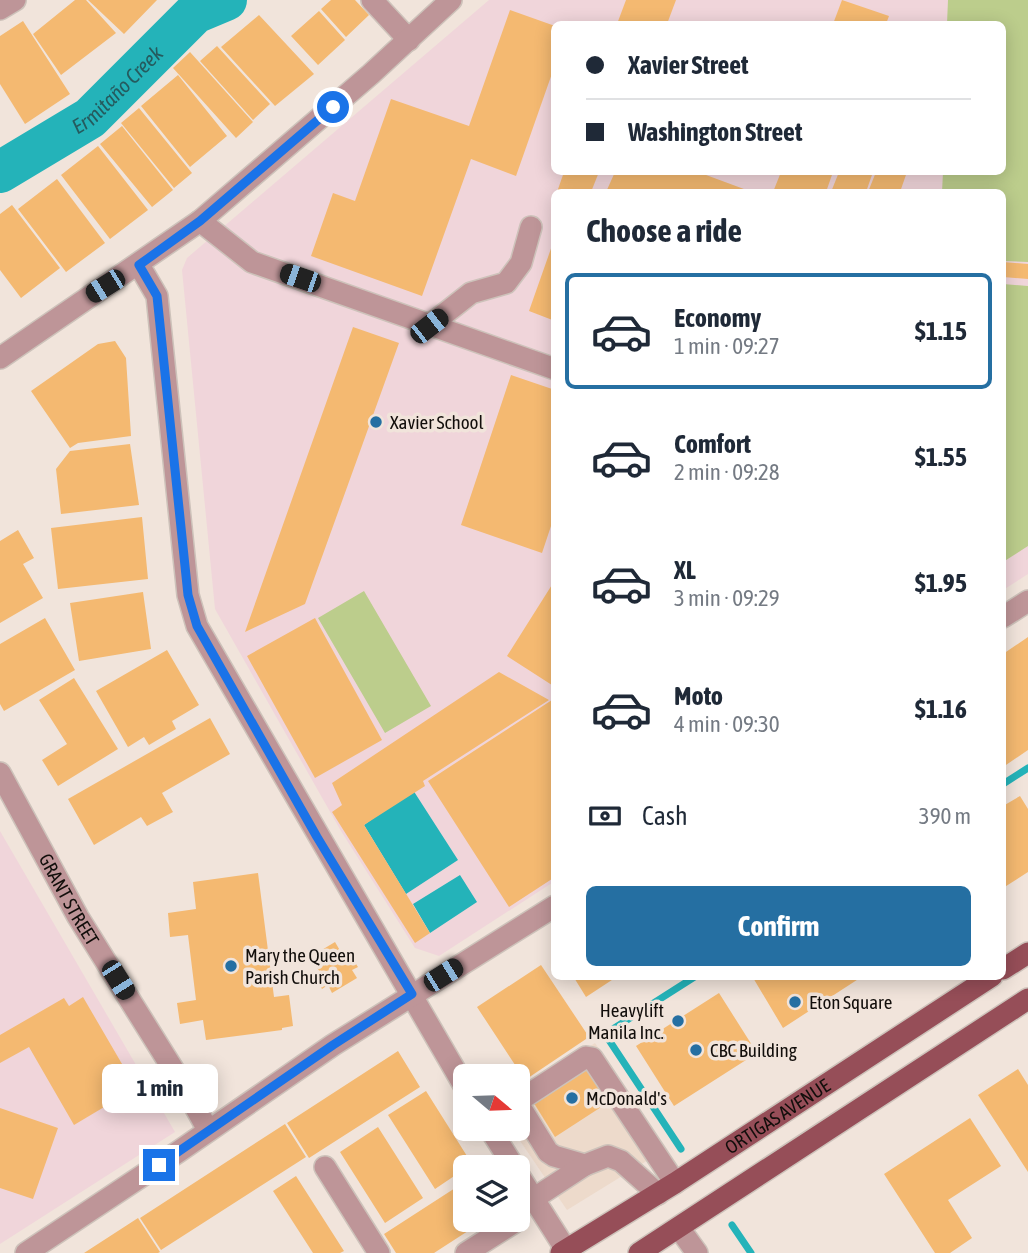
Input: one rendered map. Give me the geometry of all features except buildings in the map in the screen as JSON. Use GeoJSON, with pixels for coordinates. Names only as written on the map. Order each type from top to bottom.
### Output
{"type":"FeatureCollection","features":[{"type":"Feature","properties":{"kind":"main road"},"geometry":{"type":"LineString","coordinates":[[1006,967],[1028,953]]}},
{"type":"Feature","properties":{"kind":"main road","name":"ORTIGAS AVENUE"},"geometry":{"type":"LineString","coordinates":[[565,1252],[673,1185],[986,980]]}},
{"type":"Feature","properties":{"kind":"main road","name":"ORTIGAS AVENUE"},"geometry":{"type":"LineString","coordinates":[[639,1253],[1028,999]]}},
{"type":"Feature","properties":{"kind":"street"},"geometry":{"type":"LineString","coordinates":[[0,9],[15,0]]}},
{"type":"Feature","properties":{"kind":"street"},"geometry":{"type":"LineString","coordinates":[[372,0],[409,40]]}},
{"type":"Feature","properties":{"kind":"street"},"geometry":{"type":"LineString","coordinates":[[0,358],[200,221],[409,40],[451,0]]}},
{"type":"Feature","properties":{"kind":"street"},"geometry":{"type":"LineString","coordinates":[[200,221],[252,262],[551,368]]}},
{"type":"Feature","properties":{"kind":"street"},"geometry":{"type":"LineString","coordinates":[[429,326],[471,293],[506,283],[521,263],[531,227]]}},
{"type":"Feature","properties":{"kind":"street"},"geometry":{"type":"LineString","coordinates":[[139,265],[157,296],[188,595],[197,626],[453,1069]]}},
{"type":"Feature","properties":{"kind":"street"},"geometry":{"type":"LineString","coordinates":[[1006,616],[1026,607]]}},
{"type":"Feature","properties":{"kind":"street","name":"GRANT STREET"},"geometry":{"type":"LineString","coordinates":[[0,773],[78,917],[183,1085],[208,1130]]}},
{"type":"Feature","properties":{"kind":"street"},"geometry":{"type":"LineString","coordinates":[[27,1253],[412,994],[551,908]]}},
{"type":"Feature","properties":{"kind":"street"},"geometry":{"type":"LineString","coordinates":[[585,1164],[548,1152],[519,1105],[520,1100],[586,1057],[592,1058],[673,1185]]}},
{"type":"Feature","properties":{"kind":"street"},"geometry":{"type":"LineString","coordinates":[[530,1209],[585,1164],[608,1156],[673,1185]]}},
{"type":"Feature","properties":{"kind":"street"},"geometry":{"type":"LineString","coordinates":[[325,1167],[379,1253]]}},
{"type":"Feature","properties":{"kind":"street"},"geometry":{"type":"LineString","coordinates":[[530,1193],[565,1252]]}},
{"type":"Feature","properties":{"kind":"street"},"geometry":{"type":"LineString","coordinates":[[679,1228],[697,1253]]}},
{"type":"Feature","properties":{"kind":"street"},"geometry":{"type":"LineString","coordinates":[[466,1253],[499,1232]]}},
{"type":"Feature","properties":{"kind":"shaded area","name":"Xavier School"},"geometry":{"type":"Polygon","coordinates":[[[489,0],[1028,0],[1028,574],[1006,588],[1006,189],[551,189],[551,884],[439,956],[415,948],[341,831],[215,609],[182,270],[187,258],[489,0]]]}},
{"type":"Feature","properties":{"kind":"shaded area"},"geometry":{"type":"Polygon","coordinates":[[[0,831],[175,1132],[0,1244],[0,831]]]}},
{"type":"Feature","properties":{"kind":"shaded area"},"geometry":{"type":"Polygon","coordinates":[[[595,1043],[666,1149],[567,1210],[520,1141],[530,1141],[530,1084],[595,1043]]]}},
{"type":"Feature","properties":{"kind":"green space"},"geometry":{"type":"Polygon","coordinates":[[[948,0],[1028,0],[1028,262],[1006,261],[1006,189],[942,189],[943,175],[1006,175],[1006,21],[947,21],[948,0]]]}},
{"type":"Feature","properties":{"kind":"green space"},"geometry":{"type":"Polygon","coordinates":[[[1006,284],[1028,286],[1028,546],[1006,560],[1006,284]]]}},
{"type":"Feature","properties":{"kind":"green space"},"geometry":{"type":"Polygon","coordinates":[[[364,591],[431,706],[385,733],[318,618],[364,591]]]}},
{"type":"Feature","properties":{"kind":"water"},"geometry":{"type":"Polygon","coordinates":[[[413,790],[458,860],[406,894],[364,825],[413,790]]]}},
{"type":"Feature","properties":{"kind":"water"},"geometry":{"type":"Polygon","coordinates":[[[460,875],[477,902],[430,933],[413,904],[460,875]]]}},
{"type":"Feature","properties":{"kind":"waterway","name":"Ermitaño Creek"},"geometry":{"type":"LineString","coordinates":[[0,172],[90,118],[195,13],[226,0]]}},
{"type":"Feature","properties":{"kind":"waterway"},"geometry":{"type":"LineString","coordinates":[[1006,782],[1028,768]]}},
{"type":"Feature","properties":{"kind":"waterway"},"geometry":{"type":"LineString","coordinates":[[681,1149],[605,1034],[690,980]]}},
{"type":"Feature","properties":{"kind":"waterway"},"geometry":{"type":"LineString","coordinates":[[732,1225],[751,1253]]}},
{"type":"Feature","properties":{"kind":"place","name":"Xavier School"},"geometry":{"type":"Point","coordinates":[376,422]}},
{"type":"Feature","properties":{"kind":"place","name":"Mary the Queen Parish Church"},"geometry":{"type":"Point","coordinates":[231,966]}},
{"type":"Feature","properties":{"kind":"place","name":"Eton Square"},"geometry":{"type":"Point","coordinates":[795,1002]}},
{"type":"Feature","properties":{"kind":"place","name":"Heavylift Manila Inc."},"geometry":{"type":"Point","coordinates":[678,1021]}},
{"type":"Feature","properties":{"kind":"place","name":"CBC Building"},"geometry":{"type":"Point","coordinates":[696,1050]}},
{"type":"Feature","properties":{"kind":"place","name":"McDonald's"},"geometry":{"type":"Point","coordinates":[572,1098]}},
{"type":"Feature","properties":{"kind":"route"},"geometry":{"type":"LineString","coordinates":[[159,1165],[412,994],[317,837],[197,626],[188,595],[157,296],[139,265],[200,221],[333,107]]}}]}
